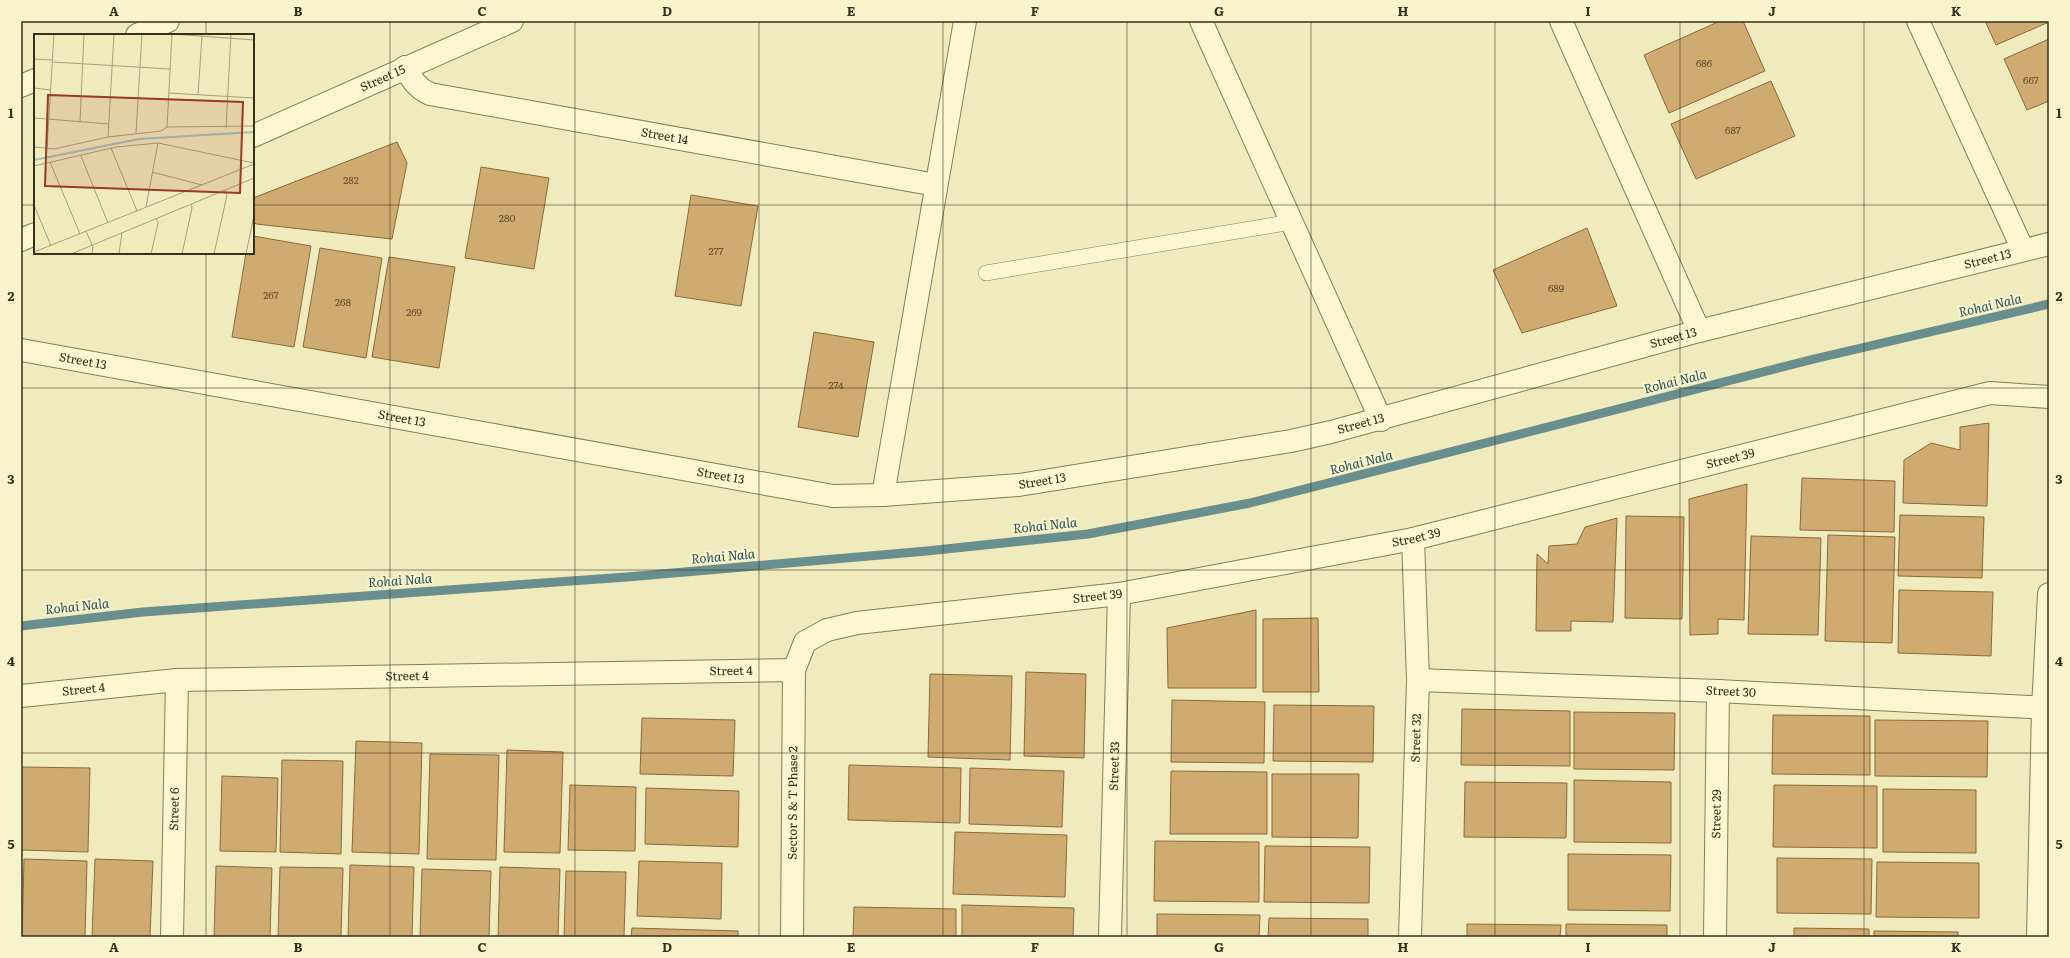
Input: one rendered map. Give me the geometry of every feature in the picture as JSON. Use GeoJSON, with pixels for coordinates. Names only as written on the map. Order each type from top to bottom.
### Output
{"type":"FeatureCollection","features":[{"type":"Feature","properties":{"kind":"street","name":"Street 15"},"geometry":{"type":"LineString","coordinates":[[254,136],[512,21]]}},
{"type":"Feature","properties":{"kind":"street"},"geometry":{"type":"LineString","coordinates":[[883,495],[965,21]]}},
{"type":"Feature","properties":{"kind":"street"},"geometry":{"type":"LineString","coordinates":[[1201,21],[1380,420]]}},
{"type":"Feature","properties":{"kind":"street"},"geometry":{"type":"LineString","coordinates":[[1561,21],[1699,331]]}},
{"type":"Feature","properties":{"kind":"street"},"geometry":{"type":"LineString","coordinates":[[1918,21],[2023,250]]}},
{"type":"Feature","properties":{"kind":"street"},"geometry":{"type":"LineString","coordinates":[[139,34],[163,22]]}},
{"type":"Feature","properties":{"kind":"street","name":"Street 14"},"geometry":{"type":"LineString","coordinates":[[406,67],[413,82],[420,90],[430,94],[936,185]]}},
{"type":"Feature","properties":{"kind":"street"},"geometry":{"type":"LineString","coordinates":[[21,86],[34,80]]}},
{"type":"Feature","properties":{"kind":"street"},"geometry":{"type":"LineString","coordinates":[[21,240],[34,234]]}},
{"type":"Feature","properties":{"kind":"street","name":"Street 13"},"geometry":{"type":"LineString","coordinates":[[21,350],[833,496],[883,495],[1019,485],[1290,441],[1380,420],[1699,331],[2049,244]]}},
{"type":"Feature","properties":{"kind":"street","name":"Street 39"},"geometry":{"type":"LineString","coordinates":[[794,670],[805,642],[827,630],[857,623],[1119,594],[1414,539],[1990,393],[2049,396]]}},
{"type":"Feature","properties":{"kind":"street","name":"Street 32"},"geometry":{"type":"LineString","coordinates":[[1410,937],[1418,680],[1414,539]]}},
{"type":"Feature","properties":{"kind":"street","name":"Street 33"},"geometry":{"type":"LineString","coordinates":[[1110,937],[1119,594]]}},
{"type":"Feature","properties":{"kind":"street"},"geometry":{"type":"LineString","coordinates":[[2038,937],[2049,594]]}},
{"type":"Feature","properties":{"kind":"street","name":"Street 4"},"geometry":{"type":"LineString","coordinates":[[21,696],[177,680],[794,670]]}},
{"type":"Feature","properties":{"kind":"street","name":"Sector S & T Phase 2"},"geometry":{"type":"LineString","coordinates":[[792,937],[794,670]]}},
{"type":"Feature","properties":{"kind":"street","name":"Street 6"},"geometry":{"type":"LineString","coordinates":[[172,937],[177,680]]}},
{"type":"Feature","properties":{"kind":"street","name":"Street 30"},"geometry":{"type":"LineString","coordinates":[[1418,680],[1718,691],[2046,708]]}},
{"type":"Feature","properties":{"kind":"street","name":"Street 29"},"geometry":{"type":"LineString","coordinates":[[1715,937],[1718,691]]}},
{"type":"Feature","properties":{"kind":"lane"},"geometry":{"type":"LineString","coordinates":[[986,273],[1292,222]]}},
{"type":"Feature","properties":{"kind":"building"},"geometry":{"type":"Polygon","coordinates":[[[1720,21],[1743,21],[1765,71],[1669,113],[1644,55],[1720,21]]]}},
{"type":"Feature","properties":{"kind":"building"},"geometry":{"type":"Polygon","coordinates":[[[1985,21],[2049,21],[2049,22],[1996,45],[1985,21]]]}},
{"type":"Feature","properties":{"kind":"building"},"geometry":{"type":"Polygon","coordinates":[[[2049,39],[2049,101],[2027,110],[2004,59],[2049,39]]]}},
{"type":"Feature","properties":{"kind":"building"},"geometry":{"type":"Polygon","coordinates":[[[1771,81],[1795,136],[1696,179],[1671,124],[1771,81]]]}},
{"type":"Feature","properties":{"kind":"building"},"geometry":{"type":"Polygon","coordinates":[[[397,142],[407,163],[392,239],[256,224],[254,222],[254,198],[397,142]]]}},
{"type":"Feature","properties":{"kind":"building"},"geometry":{"type":"Polygon","coordinates":[[[481,167],[549,178],[534,269],[465,258],[481,167]]]}},
{"type":"Feature","properties":{"kind":"building"},"geometry":{"type":"Polygon","coordinates":[[[691,195],[758,206],[741,306],[675,296],[691,195]]]}},
{"type":"Feature","properties":{"kind":"building"},"geometry":{"type":"Polygon","coordinates":[[[1587,228],[1617,306],[1522,333],[1493,270],[1587,228]]]}},
{"type":"Feature","properties":{"kind":"building"},"geometry":{"type":"Polygon","coordinates":[[[254,236],[311,246],[294,347],[232,337],[246,254],[254,254],[254,236]]]}},
{"type":"Feature","properties":{"kind":"building"},"geometry":{"type":"Polygon","coordinates":[[[320,248],[382,258],[366,358],[303,347],[320,248]]]}},
{"type":"Feature","properties":{"kind":"building"},"geometry":{"type":"Polygon","coordinates":[[[389,257],[455,267],[439,368],[372,357],[389,257]]]}},
{"type":"Feature","properties":{"kind":"building"},"geometry":{"type":"Polygon","coordinates":[[[814,332],[874,342],[858,437],[798,427],[814,332]]]}},
{"type":"Feature","properties":{"kind":"building"},"geometry":{"type":"Polygon","coordinates":[[[1989,423],[1987,506],[1903,503],[1904,460],[1931,443],[1960,450],[1960,427],[1989,423]]]}},
{"type":"Feature","properties":{"kind":"building"},"geometry":{"type":"Polygon","coordinates":[[[1802,478],[1895,481],[1894,532],[1800,530],[1802,478]]]}},
{"type":"Feature","properties":{"kind":"building"},"geometry":{"type":"Polygon","coordinates":[[[1747,484],[1744,620],[1718,619],[1718,634],[1690,635],[1689,499],[1747,484]]]}},
{"type":"Feature","properties":{"kind":"building"},"geometry":{"type":"Polygon","coordinates":[[[1900,515],[1984,517],[1982,578],[1898,576],[1900,515]]]}},
{"type":"Feature","properties":{"kind":"building"},"geometry":{"type":"Polygon","coordinates":[[[1626,516],[1684,517],[1682,619],[1625,618],[1626,516]]]}},
{"type":"Feature","properties":{"kind":"building"},"geometry":{"type":"Polygon","coordinates":[[[1617,518],[1613,622],[1571,621],[1571,631],[1536,631],[1537,554],[1548,564],[1549,546],[1577,544],[1585,527],[1617,518]]]}},
{"type":"Feature","properties":{"kind":"building"},"geometry":{"type":"Polygon","coordinates":[[[1828,535],[1895,537],[1892,643],[1825,641],[1828,535]]]}},
{"type":"Feature","properties":{"kind":"building"},"geometry":{"type":"Polygon","coordinates":[[[1751,536],[1821,538],[1818,635],[1748,634],[1751,536]]]}},
{"type":"Feature","properties":{"kind":"building"},"geometry":{"type":"Polygon","coordinates":[[[1899,590],[1993,592],[1991,656],[1898,653],[1899,590]]]}},
{"type":"Feature","properties":{"kind":"building"},"geometry":{"type":"Polygon","coordinates":[[[1256,610],[1256,688],[1168,688],[1167,628],[1256,610]]]}},
{"type":"Feature","properties":{"kind":"building"},"geometry":{"type":"Polygon","coordinates":[[[1318,618],[1319,692],[1263,692],[1263,619],[1318,618]]]}},
{"type":"Feature","properties":{"kind":"building"},"geometry":{"type":"Polygon","coordinates":[[[1026,672],[1086,674],[1084,758],[1024,756],[1026,672]]]}},
{"type":"Feature","properties":{"kind":"building"},"geometry":{"type":"Polygon","coordinates":[[[930,674],[1012,676],[1010,760],[928,757],[930,674]]]}},
{"type":"Feature","properties":{"kind":"building"},"geometry":{"type":"Polygon","coordinates":[[[1172,700],[1265,702],[1264,763],[1171,762],[1172,700]]]}},
{"type":"Feature","properties":{"kind":"building"},"geometry":{"type":"Polygon","coordinates":[[[1274,705],[1374,706],[1373,762],[1273,761],[1274,705]]]}},
{"type":"Feature","properties":{"kind":"building"},"geometry":{"type":"Polygon","coordinates":[[[1462,709],[1570,711],[1570,766],[1461,765],[1462,709]]]}},
{"type":"Feature","properties":{"kind":"building"},"geometry":{"type":"Polygon","coordinates":[[[1574,712],[1675,713],[1674,770],[1574,769],[1574,712]]]}},
{"type":"Feature","properties":{"kind":"building"},"geometry":{"type":"Polygon","coordinates":[[[1773,715],[1870,716],[1870,775],[1772,774],[1773,715]]]}},
{"type":"Feature","properties":{"kind":"building"},"geometry":{"type":"Polygon","coordinates":[[[642,718],[735,720],[733,776],[640,774],[642,718]]]}},
{"type":"Feature","properties":{"kind":"building"},"geometry":{"type":"Polygon","coordinates":[[[1875,720],[1988,721],[1987,777],[1875,776],[1875,720]]]}},
{"type":"Feature","properties":{"kind":"building"},"geometry":{"type":"Polygon","coordinates":[[[356,741],[422,743],[419,854],[352,852],[356,741]]]}},
{"type":"Feature","properties":{"kind":"building"},"geometry":{"type":"Polygon","coordinates":[[[507,750],[563,752],[560,853],[504,852],[507,750]]]}},
{"type":"Feature","properties":{"kind":"building"},"geometry":{"type":"Polygon","coordinates":[[[430,754],[499,755],[496,860],[427,859],[430,754]]]}},
{"type":"Feature","properties":{"kind":"building"},"geometry":{"type":"Polygon","coordinates":[[[282,760],[343,761],[341,854],[280,852],[282,760]]]}},
{"type":"Feature","properties":{"kind":"building"},"geometry":{"type":"Polygon","coordinates":[[[849,765],[961,768],[960,823],[848,820],[849,765]]]}},
{"type":"Feature","properties":{"kind":"building"},"geometry":{"type":"Polygon","coordinates":[[[21,767],[90,768],[88,852],[21,850],[21,767]]]}},
{"type":"Feature","properties":{"kind":"building"},"geometry":{"type":"Polygon","coordinates":[[[970,768],[1064,771],[1062,827],[969,824],[970,768]]]}},
{"type":"Feature","properties":{"kind":"building"},"geometry":{"type":"Polygon","coordinates":[[[1171,771],[1267,772],[1267,834],[1170,834],[1171,771]]]}},
{"type":"Feature","properties":{"kind":"building"},"geometry":{"type":"Polygon","coordinates":[[[1272,774],[1359,774],[1358,838],[1272,837],[1272,774]]]}},
{"type":"Feature","properties":{"kind":"building"},"geometry":{"type":"Polygon","coordinates":[[[222,776],[278,778],[276,852],[220,851],[222,776]]]}},
{"type":"Feature","properties":{"kind":"building"},"geometry":{"type":"Polygon","coordinates":[[[1574,780],[1671,782],[1671,843],[1574,842],[1574,780]]]}},
{"type":"Feature","properties":{"kind":"building"},"geometry":{"type":"Polygon","coordinates":[[[1465,782],[1567,783],[1566,838],[1464,837],[1465,782]]]}},
{"type":"Feature","properties":{"kind":"building"},"geometry":{"type":"Polygon","coordinates":[[[570,785],[636,787],[635,851],[568,850],[570,785]]]}},
{"type":"Feature","properties":{"kind":"building"},"geometry":{"type":"Polygon","coordinates":[[[1774,785],[1877,786],[1877,848],[1773,847],[1774,785]]]}},
{"type":"Feature","properties":{"kind":"building"},"geometry":{"type":"Polygon","coordinates":[[[646,788],[739,791],[738,847],[645,844],[646,788]]]}},
{"type":"Feature","properties":{"kind":"building"},"geometry":{"type":"Polygon","coordinates":[[[1883,789],[1976,790],[1976,853],[1883,852],[1883,789]]]}},
{"type":"Feature","properties":{"kind":"building"},"geometry":{"type":"Polygon","coordinates":[[[955,832],[1067,835],[1065,897],[953,894],[955,832]]]}},
{"type":"Feature","properties":{"kind":"building"},"geometry":{"type":"Polygon","coordinates":[[[1155,841],[1259,842],[1259,902],[1154,901],[1155,841]]]}},
{"type":"Feature","properties":{"kind":"building"},"geometry":{"type":"Polygon","coordinates":[[[1265,846],[1370,847],[1369,903],[1264,902],[1265,846]]]}},
{"type":"Feature","properties":{"kind":"building"},"geometry":{"type":"Polygon","coordinates":[[[1568,854],[1671,855],[1670,911],[1568,910],[1568,854]]]}},
{"type":"Feature","properties":{"kind":"building"},"geometry":{"type":"Polygon","coordinates":[[[1777,858],[1872,859],[1871,914],[1777,913],[1777,858]]]}},
{"type":"Feature","properties":{"kind":"building"},"geometry":{"type":"Polygon","coordinates":[[[24,859],[87,861],[85,937],[22,937],[24,859]]]}},
{"type":"Feature","properties":{"kind":"building"},"geometry":{"type":"Polygon","coordinates":[[[95,859],[153,861],[150,937],[92,937],[95,859]]]}},
{"type":"Feature","properties":{"kind":"building"},"geometry":{"type":"Polygon","coordinates":[[[639,861],[722,863],[721,919],[637,916],[639,861]]]}},
{"type":"Feature","properties":{"kind":"building"},"geometry":{"type":"Polygon","coordinates":[[[1877,862],[1979,863],[1979,918],[1876,917],[1877,862]]]}},
{"type":"Feature","properties":{"kind":"building"},"geometry":{"type":"Polygon","coordinates":[[[350,865],[414,867],[412,937],[348,937],[350,865]]]}},
{"type":"Feature","properties":{"kind":"building"},"geometry":{"type":"Polygon","coordinates":[[[216,866],[272,868],[270,937],[214,937],[216,866]]]}},
{"type":"Feature","properties":{"kind":"building"},"geometry":{"type":"Polygon","coordinates":[[[280,867],[343,868],[341,937],[278,937],[280,867]]]}},
{"type":"Feature","properties":{"kind":"building"},"geometry":{"type":"Polygon","coordinates":[[[500,867],[560,869],[558,937],[498,937],[500,867]]]}},
{"type":"Feature","properties":{"kind":"building"},"geometry":{"type":"Polygon","coordinates":[[[422,869],[491,871],[489,937],[420,937],[422,869]]]}},
{"type":"Feature","properties":{"kind":"building"},"geometry":{"type":"Polygon","coordinates":[[[566,871],[626,872],[624,937],[564,937],[566,871]]]}},
{"type":"Feature","properties":{"kind":"building"},"geometry":{"type":"Polygon","coordinates":[[[962,905],[1074,908],[1073,937],[962,937],[962,905]]]}},
{"type":"Feature","properties":{"kind":"building"},"geometry":{"type":"Polygon","coordinates":[[[854,907],[956,909],[956,937],[853,937],[854,907]]]}},
{"type":"Feature","properties":{"kind":"building"},"geometry":{"type":"Polygon","coordinates":[[[1157,914],[1260,915],[1259,937],[1157,937],[1157,914]]]}},
{"type":"Feature","properties":{"kind":"building"},"geometry":{"type":"Polygon","coordinates":[[[1269,918],[1368,919],[1368,937],[1268,937],[1269,918]]]}},
{"type":"Feature","properties":{"kind":"building"},"geometry":{"type":"Polygon","coordinates":[[[1467,924],[1561,925],[1560,937],[1467,937],[1467,924]]]}},
{"type":"Feature","properties":{"kind":"building"},"geometry":{"type":"Polygon","coordinates":[[[1566,924],[1667,925],[1667,937],[1566,937],[1566,924]]]}},
{"type":"Feature","properties":{"kind":"building"},"geometry":{"type":"Polygon","coordinates":[[[632,928],[738,931],[738,937],[631,937],[632,928]]]}},
{"type":"Feature","properties":{"kind":"building"},"geometry":{"type":"Polygon","coordinates":[[[1794,928],[1869,929],[1869,937],[1794,937],[1794,928]]]}},
{"type":"Feature","properties":{"kind":"building"},"geometry":{"type":"Polygon","coordinates":[[[1874,931],[1958,932],[1958,937],[1874,937],[1874,931]]]}},
{"type":"Feature","properties":{"kind":"waterway","name":"Rohai Nala"},"geometry":{"type":"LineString","coordinates":[[21,626],[143,612],[627,577],[927,551],[1088,534],[1250,503],[1814,359],[2049,304]]}}]}
